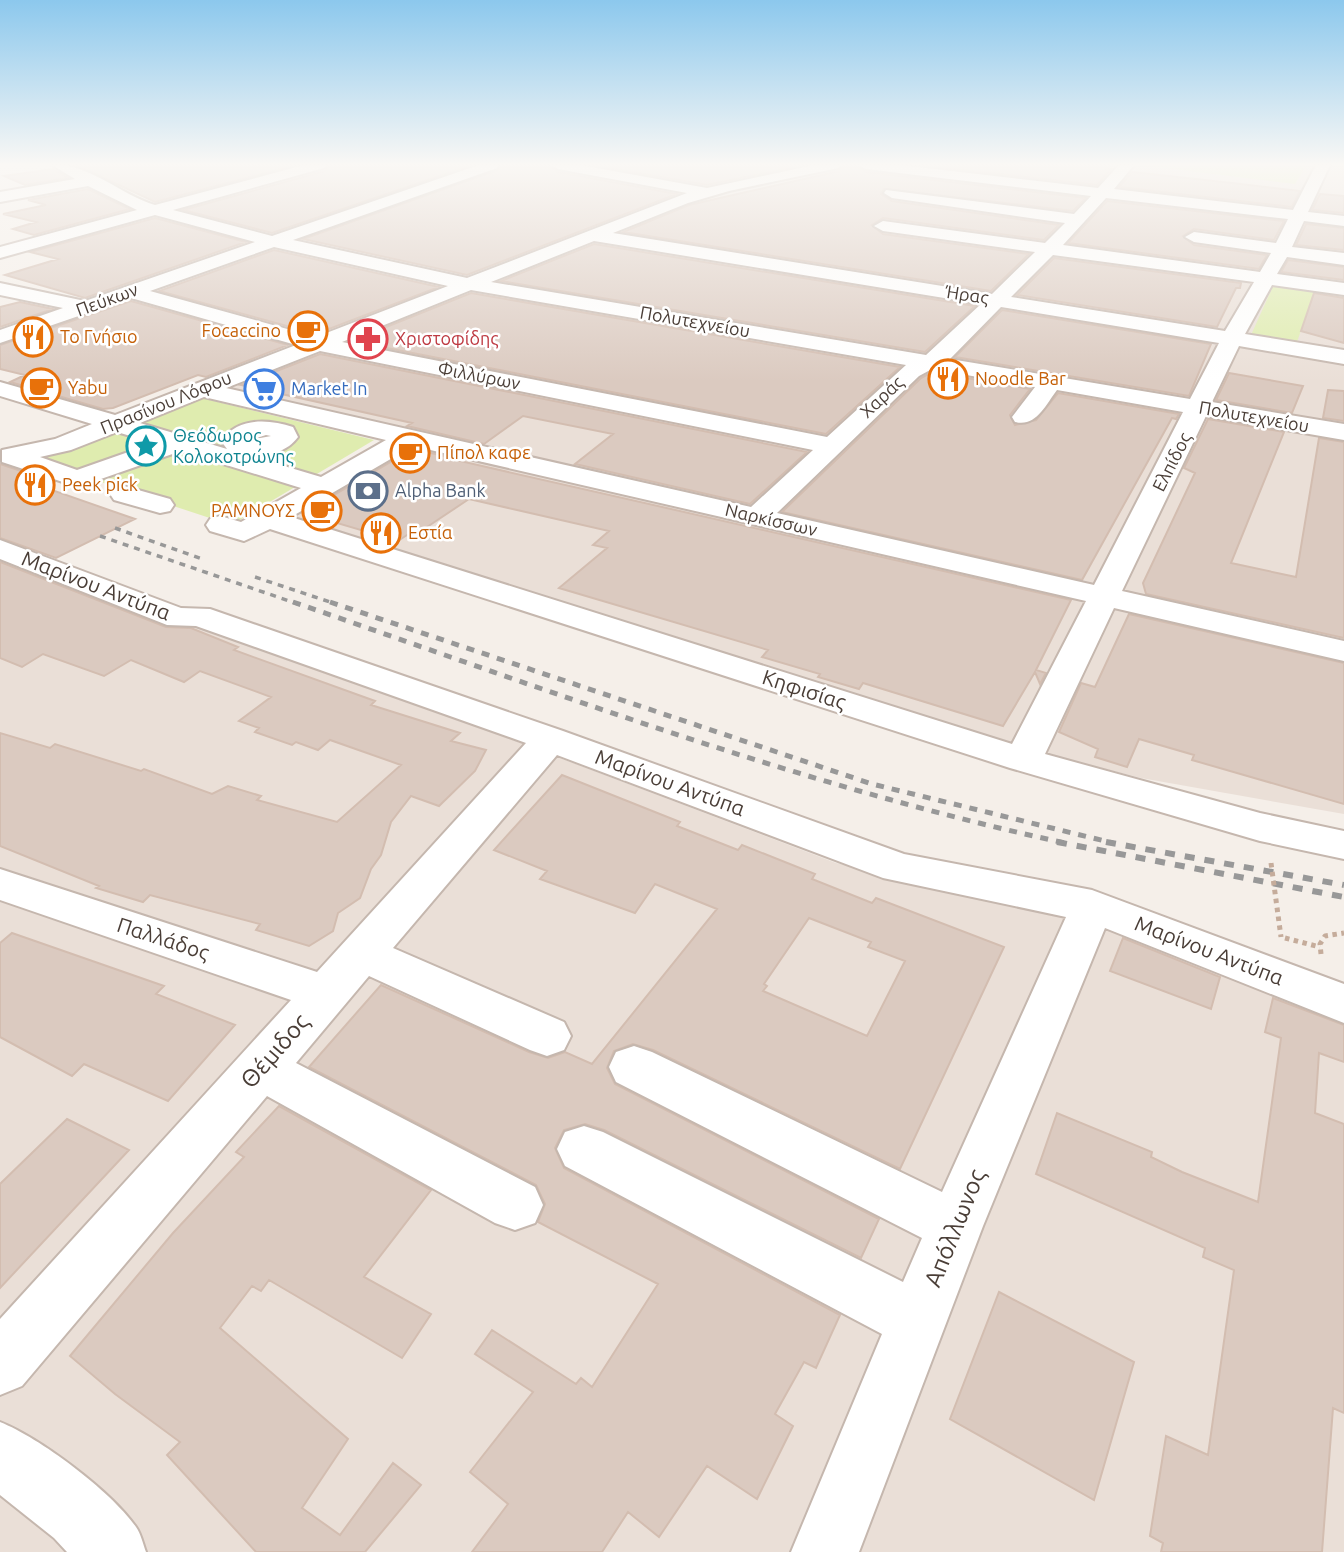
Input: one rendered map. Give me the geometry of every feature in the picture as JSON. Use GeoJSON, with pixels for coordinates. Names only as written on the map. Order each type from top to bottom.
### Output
{"type":"FeatureCollection","features":[{"type":"Feature","properties":{"kind":"street"},"geometry":{"type":"LineString","coordinates":[[0,253],[55,237]]}},
{"type":"Feature","properties":{"kind":"street","name":"Πολυτεχνείου"},"geometry":{"type":"LineString","coordinates":[[257,237],[467,284],[1344,432]]}},
{"type":"Feature","properties":{"kind":"street","name":"Πεύκων"},"geometry":{"type":"LineString","coordinates":[[0,337],[281,237]]}},
{"type":"Feature","properties":{"kind":"street","name":"Πρασίνου Λόφου"},"geometry":{"type":"LineString","coordinates":[[6,456],[52,448],[584,237]]}},
{"type":"Feature","properties":{"kind":"street","name":"Ήρας"},"geometry":{"type":"LineString","coordinates":[[605,237],[1344,357]]}},
{"type":"Feature","properties":{"kind":"street"},"geometry":{"type":"LineString","coordinates":[[973,237],[1344,289]]}},
{"type":"Feature","properties":{"kind":"street","name":"Χαράς"},"geometry":{"type":"LineString","coordinates":[[758,516],[911,371],[932,362],[1059,237]]}},
{"type":"Feature","properties":{"kind":"street"},"geometry":{"type":"LineString","coordinates":[[1197,237],[1344,259]]}},
{"type":"Feature","properties":{"kind":"street","name":"Ελπίδος"},"geometry":{"type":"LineString","coordinates":[[1023,760],[1232,338],[1287,237]]}},
{"type":"Feature","properties":{"kind":"street"},"geometry":{"type":"LineString","coordinates":[[0,289],[88,307]]}},
{"type":"Feature","properties":{"kind":"street","name":"Φιλλύρων"},"geometry":{"type":"LineString","coordinates":[[131,292],[313,343],[830,445]]}},
{"type":"Feature","properties":{"kind":"street"},"geometry":{"type":"LineString","coordinates":[[1024,417],[1051,382]]}},
{"type":"Feature","properties":{"kind":"street"},"geometry":{"type":"LineString","coordinates":[[0,389],[179,444],[231,451],[289,476],[324,486]]}},
{"type":"Feature","properties":{"kind":"street","name":"Ναρκίσσων"},"geometry":{"type":"LineString","coordinates":[[198,389],[406,439],[758,516],[1344,651]]}},
{"type":"Feature","properties":{"kind":"street"},"geometry":{"type":"LineString","coordinates":[[231,451],[234,441],[244,432],[277,429],[303,415]]}},
{"type":"Feature","properties":{"kind":"street"},"geometry":{"type":"LineString","coordinates":[[244,525],[324,486],[406,439]]}},
{"type":"Feature","properties":{"kind":"street"},"geometry":{"type":"LineString","coordinates":[[6,456],[78,479],[133,457],[179,444]]}},
{"type":"Feature","properties":{"kind":"street"},"geometry":{"type":"LineString","coordinates":[[244,525],[247,512],[272,494],[289,476]]}},
{"type":"Feature","properties":{"kind":"street"},"geometry":{"type":"LineString","coordinates":[[124,494],[160,505]]}},
{"type":"Feature","properties":{"kind":"street","name":"Κηφισίας"},"geometry":{"type":"LineString","coordinates":[[244,525],[1023,760],[1260,827],[1344,845]]}},
{"type":"Feature","properties":{"kind":"street"},"geometry":{"type":"LineString","coordinates":[[8,548],[104,581]]}},
{"type":"Feature","properties":{"kind":"street","name":"Μαρίνου Αντύπα"},"geometry":{"type":"LineString","coordinates":[[8,548],[178,618],[199,616],[550,739],[898,868],[1092,906],[1344,1004]]}},
{"type":"Feature","properties":{"kind":"street","name":"Θέμιδος"},"geometry":{"type":"LineString","coordinates":[[0,1364],[550,739]]}},
{"type":"Feature","properties":{"kind":"street","name":"Παλλάδος"},"geometry":{"type":"LineString","coordinates":[[0,884],[326,993]]}},
{"type":"Feature","properties":{"kind":"street","name":"Απόλλωνος"},"geometry":{"type":"LineString","coordinates":[[825,1552],[955,1226],[1092,906]]}},
{"type":"Feature","properties":{"kind":"street"},"geometry":{"type":"LineString","coordinates":[[361,953],[547,1036]]}},
{"type":"Feature","properties":{"kind":"street"},"geometry":{"type":"LineString","coordinates":[[634,1067],[955,1226]]}},
{"type":"Feature","properties":{"kind":"street"},"geometry":{"type":"LineString","coordinates":[[260,1068],[515,1205]]}},
{"type":"Feature","properties":{"kind":"street"},"geometry":{"type":"LineString","coordinates":[[584,1149],[918,1321]]}},
{"type":"Feature","properties":{"kind":"street"},"geometry":{"type":"LineString","coordinates":[[0,1454],[78,1514],[113,1552]]}},
{"type":"Feature","properties":{"kind":"path"},"geometry":{"type":"LineString","coordinates":[[1270,863],[1281,937],[1320,947],[1326,934],[1344,933]]}},
{"type":"Feature","properties":{"kind":"shaded area"},"geometry":{"type":"Polygon","coordinates":[[[596,237],[1344,237],[1344,814],[1141,778],[1062,758],[277,517],[415,436],[210,389],[596,237]]]}},
{"type":"Feature","properties":{"kind":"shaded area"},"geometry":{"type":"Polygon","coordinates":[[[0,545],[836,863],[1087,916],[1344,1010],[1344,1552],[0,1552],[0,545]]]}},
{"type":"Feature","properties":{"kind":"green space"},"geometry":{"type":"Polygon","coordinates":[[[1274,284],[1315,290],[1297,342],[1251,335],[1274,284]]]}},
{"type":"Feature","properties":{"kind":"green space"},"geometry":{"type":"Polygon","coordinates":[[[193,396],[374,440],[231,525],[37,461],[193,396]]]}},
{"type":"Feature","properties":{"kind":"building"},"geometry":{"type":"Polygon","coordinates":[[[84,237],[229,237],[246,242],[85,298],[5,275],[58,259],[30,252],[84,237]]]}},
{"type":"Feature","properties":{"kind":"building"},"geometry":{"type":"Polygon","coordinates":[[[307,237],[564,237],[467,275],[303,239],[307,237]]]}},
{"type":"Feature","properties":{"kind":"building"},"geometry":{"type":"Polygon","coordinates":[[[657,237],[908,237],[1029,254],[991,291],[657,237]]]}},
{"type":"Feature","properties":{"kind":"building"},"geometry":{"type":"Polygon","coordinates":[[[1073,237],[1185,237],[1194,245],[1267,255],[1259,269],[1068,243],[1073,237]]]}},
{"type":"Feature","properties":{"kind":"building"},"geometry":{"type":"Polygon","coordinates":[[[1300,237],[1344,237],[1344,250],[1296,245],[1300,237]]]}},
{"type":"Feature","properties":{"kind":"building"},"geometry":{"type":"Polygon","coordinates":[[[594,244],[975,306],[925,352],[501,281],[594,244]]]}},
{"type":"Feature","properties":{"kind":"building"},"geometry":{"type":"Polygon","coordinates":[[[274,250],[439,287],[316,334],[159,291],[274,250]]]}},
{"type":"Feature","properties":{"kind":"building"},"geometry":{"type":"Polygon","coordinates":[[[1054,258],[1241,283],[1217,327],[1017,295],[1054,258]]]}},
{"type":"Feature","properties":{"kind":"building"},"geometry":{"type":"Polygon","coordinates":[[[1288,260],[1344,267],[1344,280],[1281,272],[1288,260]]]}},
{"type":"Feature","properties":{"kind":"building"},"geometry":{"type":"Polygon","coordinates":[[[471,293],[900,367],[826,434],[351,341],[471,293]]]}},
{"type":"Feature","properties":{"kind":"building"},"geometry":{"type":"Polygon","coordinates":[[[1314,293],[1344,298],[1344,343],[1301,331],[1314,293]]]}},
{"type":"Feature","properties":{"kind":"building"},"geometry":{"type":"Polygon","coordinates":[[[131,301],[288,345],[206,377],[198,375],[113,408],[103,409],[10,382],[25,375],[0,369],[0,345],[131,301]]]}},
{"type":"Feature","properties":{"kind":"building"},"geometry":{"type":"Polygon","coordinates":[[[20,302],[53,309],[0,327],[0,307],[20,302]]]}},
{"type":"Feature","properties":{"kind":"building"},"geometry":{"type":"Polygon","coordinates":[[[1002,310],[1211,344],[1189,396],[955,357],[1002,310]]]}},
{"type":"Feature","properties":{"kind":"building"},"geometry":{"type":"Polygon","coordinates":[[[320,354],[807,452],[750,504],[575,464],[613,434],[523,416],[484,444],[407,426],[412,423],[241,385],[320,354]]]}},
{"type":"Feature","properties":{"kind":"building"},"geometry":{"type":"Polygon","coordinates":[[[932,372],[1030,389],[1010,415],[1015,425],[1036,420],[1058,393],[1179,414],[1176,419],[1172,418],[1082,580],[782,512],[921,378],[932,372]]]}},
{"type":"Feature","properties":{"kind":"building"},"geometry":{"type":"Polygon","coordinates":[[[1229,373],[1303,386],[1292,413],[1216,400],[1229,373]]]}},
{"type":"Feature","properties":{"kind":"building"},"geometry":{"type":"Polygon","coordinates":[[[1328,390],[1344,391],[1344,421],[1323,418],[1328,390]]]}},
{"type":"Feature","properties":{"kind":"building"},"geometry":{"type":"Polygon","coordinates":[[[1208,419],[1284,432],[1231,563],[1296,577],[1319,438],[1344,442],[1344,638],[1146,594],[1143,583],[1195,473],[1184,468],[1208,419]]]}},
{"type":"Feature","properties":{"kind":"building"},"geometry":{"type":"Polygon","coordinates":[[[413,449],[1071,600],[1036,670],[1046,673],[1040,684],[1035,672],[1003,726],[863,683],[859,689],[818,677],[820,674],[762,657],[768,650],[559,588],[607,548],[593,545],[609,531],[469,499],[412,537],[407,535],[398,541],[303,513],[413,449]]]}},
{"type":"Feature","properties":{"kind":"building"},"geometry":{"type":"Polygon","coordinates":[[[0,464],[54,482],[43,487],[135,519],[56,558],[0,538],[0,464]]]}},
{"type":"Feature","properties":{"kind":"building"},"geometry":{"type":"Polygon","coordinates":[[[0,562],[166,627],[191,628],[238,647],[234,650],[375,701],[371,705],[460,733],[451,741],[486,750],[475,771],[439,806],[411,796],[391,822],[381,855],[371,869],[360,898],[338,913],[333,931],[309,946],[256,930],[260,924],[150,895],[143,902],[96,888],[99,886],[0,846],[0,733],[50,748],[55,744],[141,771],[144,769],[212,794],[228,786],[261,796],[257,800],[337,822],[401,765],[330,740],[318,750],[296,742],[292,745],[255,732],[259,728],[239,721],[271,697],[200,671],[184,682],[131,660],[104,676],[43,654],[22,667],[0,658],[0,562]]]}},
{"type":"Feature","properties":{"kind":"building"},"geometry":{"type":"Polygon","coordinates":[[[1129,614],[1344,663],[1344,804],[1192,760],[1194,755],[1139,739],[1127,767],[1095,757],[1098,749],[1059,732],[1081,683],[1095,687],[1129,614]]]}},
{"type":"Feature","properties":{"kind":"building"},"geometry":{"type":"Polygon","coordinates":[[[562,775],[680,822],[677,826],[738,850],[742,845],[815,874],[812,879],[872,903],[876,898],[1004,947],[900,1169],[653,1050],[633,1044],[614,1051],[607,1068],[615,1084],[879,1219],[861,1258],[604,1130],[585,1124],[564,1130],[555,1148],[564,1168],[840,1315],[816,1368],[804,1362],[775,1414],[793,1426],[757,1499],[707,1466],[659,1537],[628,1512],[602,1552],[472,1552],[508,1504],[470,1472],[533,1392],[475,1354],[492,1330],[576,1384],[581,1378],[592,1387],[658,1284],[538,1222],[545,1204],[536,1185],[309,1067],[381,985],[529,1052],[548,1058],[565,1052],[592,1064],[717,909],[655,884],[635,913],[540,879],[547,871],[494,850],[562,775]],[[809,918],[764,984],[767,986],[763,991],[867,1036],[905,961],[868,947],[871,942],[809,918]]]}},
{"type":"Feature","properties":{"kind":"building"},"geometry":{"type":"Polygon","coordinates":[[[12,933],[164,986],[156,994],[235,1025],[168,1101],[84,1064],[72,1076],[0,1037],[0,943],[12,933]]]}},
{"type":"Feature","properties":{"kind":"building"},"geometry":{"type":"Polygon","coordinates":[[[1123,938],[1220,977],[1211,1009],[1110,971],[1123,938]]]}},
{"type":"Feature","properties":{"kind":"building"},"geometry":{"type":"Polygon","coordinates":[[[1273,998],[1344,1025],[1344,1062],[1319,1053],[1315,1113],[1344,1124],[1344,1413],[1333,1408],[1322,1552],[1161,1552],[1163,1543],[1150,1536],[1166,1436],[1208,1455],[1234,1270],[1203,1257],[1205,1248],[1036,1174],[1057,1113],[1152,1152],[1151,1157],[1182,1172],[1258,1202],[1281,1038],[1265,1032],[1273,998]]]}},
{"type":"Feature","properties":{"kind":"building"},"geometry":{"type":"Polygon","coordinates":[[[279,1106],[431,1190],[364,1277],[431,1314],[402,1358],[269,1280],[261,1291],[252,1286],[220,1328],[348,1439],[302,1508],[340,1535],[393,1463],[421,1485],[365,1552],[256,1552],[167,1455],[180,1442],[115,1394],[70,1356],[173,1233],[244,1157],[236,1152],[279,1106]]]}},
{"type":"Feature","properties":{"kind":"building"},"geometry":{"type":"Polygon","coordinates":[[[67,1119],[129,1150],[0,1288],[0,1184],[67,1119]]]}},
{"type":"Feature","properties":{"kind":"building"},"geometry":{"type":"Polygon","coordinates":[[[999,1292],[1134,1362],[1094,1500],[950,1419],[999,1292]]]}},
{"type":"Feature","properties":{"kind":"railway"},"geometry":{"type":"LineString","coordinates":[[115,528],[205,560]]}},
{"type":"Feature","properties":{"kind":"railway"},"geometry":{"type":"LineString","coordinates":[[100,536],[298,604]]}},
{"type":"Feature","properties":{"kind":"railway"},"geometry":{"type":"LineString","coordinates":[[255,577],[330,602]]}},
{"type":"Feature","properties":{"kind":"railway"},"geometry":{"type":"LineString","coordinates":[[293,602],[580,702],[772,765],[966,820],[1065,843]]}},
{"type":"Feature","properties":{"kind":"railway"},"geometry":{"type":"LineString","coordinates":[[330,602],[336,604]]}},
{"type":"Feature","properties":{"kind":"railway"},"geometry":{"type":"LineString","coordinates":[[330,602],[872,784],[1113,843]]}},
{"type":"Feature","properties":{"kind":"railway"},"geometry":{"type":"LineString","coordinates":[[1057,842],[1344,897]]}},
{"type":"Feature","properties":{"kind":"railway"},"geometry":{"type":"LineString","coordinates":[[1106,842],[1344,885]]}},
{"type":"Feature","properties":{"kind":"place","name":"Focaccino"},"geometry":{"type":"Point","coordinates":[308,331]}},
{"type":"Feature","properties":{"kind":"place","name":"Το Γνήσιο"},"geometry":{"type":"Point","coordinates":[33,337]}},
{"type":"Feature","properties":{"kind":"place","name":"Χριστοφίδης"},"geometry":{"type":"Point","coordinates":[368,339]}},
{"type":"Feature","properties":{"kind":"place","name":"Noodle Bar"},"geometry":{"type":"Point","coordinates":[948,379]}},
{"type":"Feature","properties":{"kind":"place","name":"Yabu"},"geometry":{"type":"Point","coordinates":[41,388]}},
{"type":"Feature","properties":{"kind":"place","name":"Market In"},"geometry":{"type":"Point","coordinates":[264,389]}},
{"type":"Feature","properties":{"kind":"place","name":"Θεόδωρος Κολοκοτρώνης"},"geometry":{"type":"Point","coordinates":[146,446]}},
{"type":"Feature","properties":{"kind":"place","name":"Πίπολ καφε"},"geometry":{"type":"Point","coordinates":[410,453]}},
{"type":"Feature","properties":{"kind":"place","name":"Peek pick"},"geometry":{"type":"Point","coordinates":[35,485]}},
{"type":"Feature","properties":{"kind":"place","name":"Alpha Bank"},"geometry":{"type":"Point","coordinates":[368,491]}},
{"type":"Feature","properties":{"kind":"place","name":"ΡΑΜΝΟΥΣ"},"geometry":{"type":"Point","coordinates":[322,511]}},
{"type":"Feature","properties":{"kind":"place","name":"Εστία"},"geometry":{"type":"Point","coordinates":[381,533]}}]}
